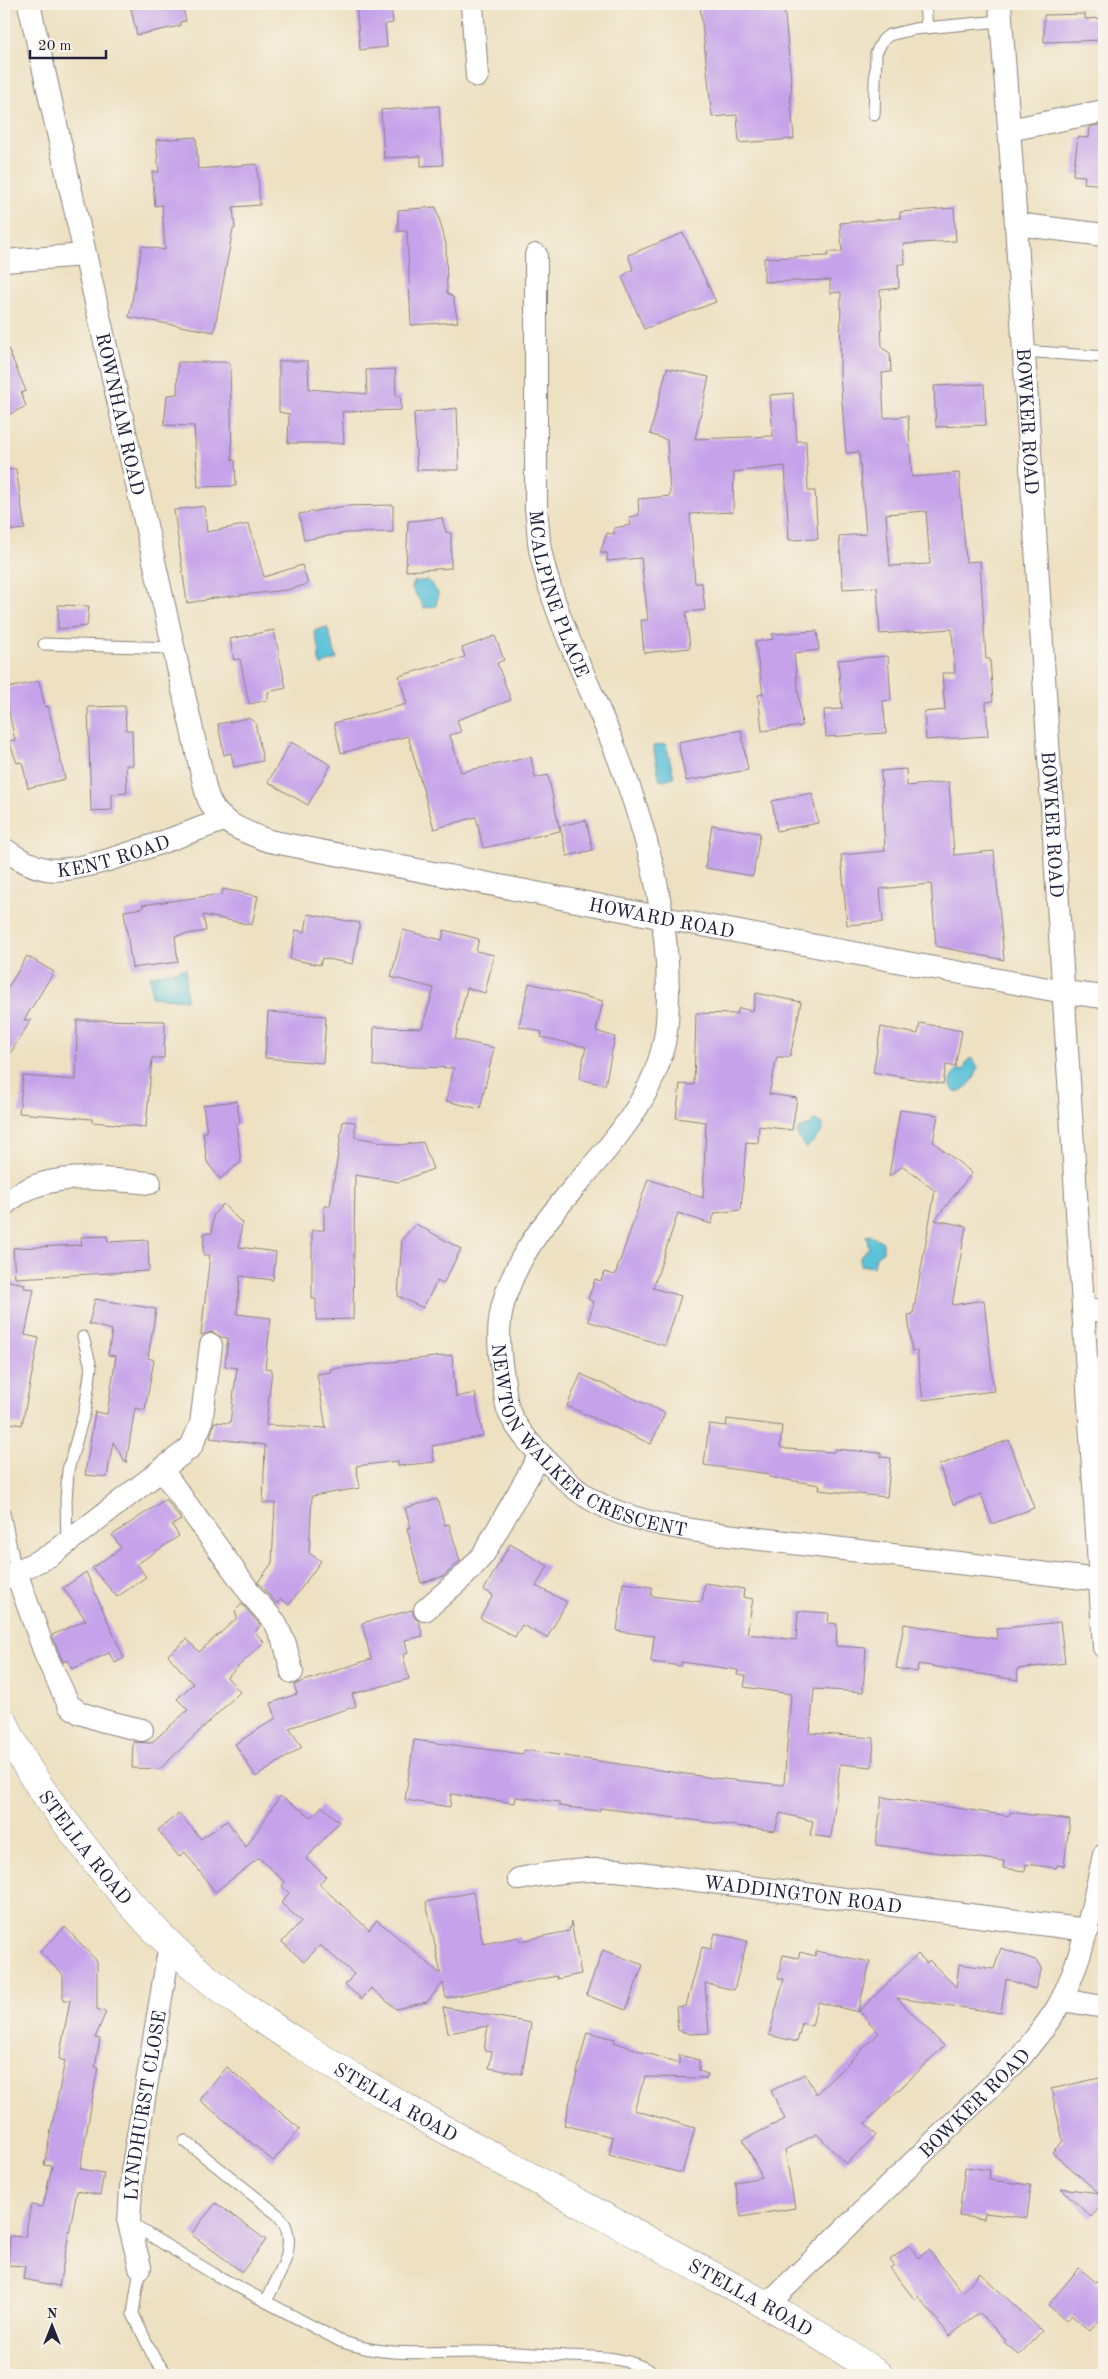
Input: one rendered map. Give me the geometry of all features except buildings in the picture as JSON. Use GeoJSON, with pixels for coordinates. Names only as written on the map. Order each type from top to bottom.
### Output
{"type":"FeatureCollection","features":[{"type":"Feature","properties":{"kind":"main road","name":"STELLA ROAD"},"geometry":{"type":"LineString","coordinates":[[4,1722],[24,1761],[52,1805],[100,1868],[170,1944],[242,2006],[327,2062],[512,2167],[768,2304],[826,2339],[879,2375]]}},
{"type":"Feature","properties":{"kind":"street","name":"ROWNHAM ROAD"},"geometry":{"type":"LineString","coordinates":[[29,4],[84,256],[205,787],[210,803],[224,820]]}},
{"type":"Feature","properties":{"kind":"street"},"geometry":{"type":"LineString","coordinates":[[472,4],[477,76]]}},
{"type":"Feature","properties":{"kind":"street","name":"BOWKER ROAD"},"geometry":{"type":"LineString","coordinates":[[1001,12],[1064,992],[1094,1310],[1099,1580],[1104,1647]]}},
{"type":"Feature","properties":{"kind":"street"},"geometry":{"type":"LineString","coordinates":[[1009,130],[1104,111]]}},
{"type":"Feature","properties":{"kind":"street"},"geometry":{"type":"LineString","coordinates":[[1016,224],[1104,234]]}},
{"type":"Feature","properties":{"kind":"street"},"geometry":{"type":"LineString","coordinates":[[4,261],[84,256]]}},
{"type":"Feature","properties":{"kind":"street","name":"MCALPINE PLACE"},"geometry":{"type":"LineString","coordinates":[[536,256],[536,509],[540,549],[554,598],[618,755],[636,806],[650,850],[664,918]]}},
{"type":"Feature","properties":{"kind":"street","name":"HOWARD ROAD"},"geometry":{"type":"LineString","coordinates":[[224,820],[244,832],[269,841],[664,918],[1064,992],[1104,997]]}},
{"type":"Feature","properties":{"kind":"street","name":"KENT ROAD"},"geometry":{"type":"LineString","coordinates":[[4,849],[34,866],[62,870],[115,857],[224,820]]}},
{"type":"Feature","properties":{"kind":"street","name":"NEWTON WALKER CRESCENT"},"geometry":{"type":"LineString","coordinates":[[664,918],[666,1023],[664,1045],[651,1086],[619,1132],[544,1227],[522,1259],[502,1305],[498,1346],[508,1411],[520,1431],[540,1455],[589,1499],[642,1520],[723,1534],[1099,1580]]}},
{"type":"Feature","properties":{"kind":"street"},"geometry":{"type":"LineString","coordinates":[[4,1205],[21,1192],[38,1183],[53,1180],[91,1179],[150,1183]]}},
{"type":"Feature","properties":{"kind":"street"},"geometry":{"type":"LineString","coordinates":[[142,1730],[80,1713],[69,1705],[10,1575],[51,1555],[191,1447],[197,1438],[202,1424],[211,1345]]}},
{"type":"Feature","properties":{"kind":"street"},"geometry":{"type":"LineString","coordinates":[[424,1610],[465,1575],[482,1555],[500,1529],[540,1455]]}},
{"type":"Feature","properties":{"kind":"street"},"geometry":{"type":"LineString","coordinates":[[162,1470],[253,1596],[275,1622],[285,1644],[292,1672]]}},
{"type":"Feature","properties":{"kind":"street","name":"BOWKER ROAD"},"geometry":{"type":"LineString","coordinates":[[768,2304],[1020,2058],[1044,2027],[1062,2000],[1088,1930],[1104,1855]]}},
{"type":"Feature","properties":{"kind":"street","name":"WADDINGTON ROAD"},"geometry":{"type":"LineString","coordinates":[[519,1879],[553,1872],[584,1869],[617,1870],[1088,1930]]}},
{"type":"Feature","properties":{"kind":"street","name":"LYNDHURST CLOSE"},"geometry":{"type":"LineString","coordinates":[[140,2267],[129,2223],[132,2171],[170,1944]]}},
{"type":"Feature","properties":{"kind":"street"},"geometry":{"type":"LineString","coordinates":[[1062,2000],[1104,2007]]}},
{"type":"Feature","properties":{"kind":"lane"},"geometry":{"type":"LineString","coordinates":[[925,4],[926,28]]}},
{"type":"Feature","properties":{"kind":"lane"},"geometry":{"type":"LineString","coordinates":[[874,115],[875,63],[879,46],[889,35],[898,31],[926,28],[1001,12]]}},
{"type":"Feature","properties":{"kind":"lane"},"geometry":{"type":"LineString","coordinates":[[1024,351],[1104,358]]}},
{"type":"Feature","properties":{"kind":"lane"},"geometry":{"type":"LineString","coordinates":[[44,644],[173,648]]}},
{"type":"Feature","properties":{"kind":"lane"},"geometry":{"type":"LineString","coordinates":[[67,1543],[66,1501],[68,1470],[85,1410],[91,1367],[83,1337]]}},
{"type":"Feature","properties":{"kind":"lane"},"geometry":{"type":"LineString","coordinates":[[4,1513],[10,1575]]}},
{"type":"Feature","properties":{"kind":"lane"},"geometry":{"type":"LineString","coordinates":[[185,2141],[278,2214],[288,2227],[286,2258],[266,2301]]}},
{"type":"Feature","properties":{"kind":"lane"},"geometry":{"type":"LineString","coordinates":[[129,2223],[214,2274],[340,2341],[384,2353],[482,2352],[609,2358],[633,2362],[657,2375]]}},
{"type":"Feature","properties":{"kind":"lane"},"geometry":{"type":"LineString","coordinates":[[140,2267],[133,2314],[154,2358],[168,2375]]}},
{"type":"Feature","properties":{"kind":"water"},"geometry":{"type":"Polygon","coordinates":[[[428,580],[438,593],[436,606],[424,608],[412,588],[414,582],[428,580]]]}},
{"type":"Feature","properties":{"kind":"water"},"geometry":{"type":"Polygon","coordinates":[[[327,627],[337,659],[322,666],[319,661],[320,651],[314,631],[327,627]]]}},
{"type":"Feature","properties":{"kind":"water"},"geometry":{"type":"Polygon","coordinates":[[[666,744],[674,777],[660,781],[653,746],[666,744]]]}},
{"type":"Feature","properties":{"kind":"water"},"geometry":{"type":"Polygon","coordinates":[[[186,968],[186,1000],[152,997],[150,976],[186,968]]]}},
{"type":"Feature","properties":{"kind":"water"},"geometry":{"type":"Polygon","coordinates":[[[971,1058],[978,1067],[975,1076],[964,1089],[956,1093],[951,1084],[952,1075],[957,1070],[964,1070],[967,1061],[971,1058]]]}},
{"type":"Feature","properties":{"kind":"water"},"geometry":{"type":"Polygon","coordinates":[[[814,1120],[822,1123],[823,1131],[806,1149],[797,1135],[798,1129],[808,1126],[814,1120]]]}},
{"type":"Feature","properties":{"kind":"water"},"geometry":{"type":"Polygon","coordinates":[[[870,1235],[883,1242],[883,1251],[876,1257],[873,1267],[860,1265],[860,1257],[869,1247],[866,1236],[870,1235]]]}}]}
